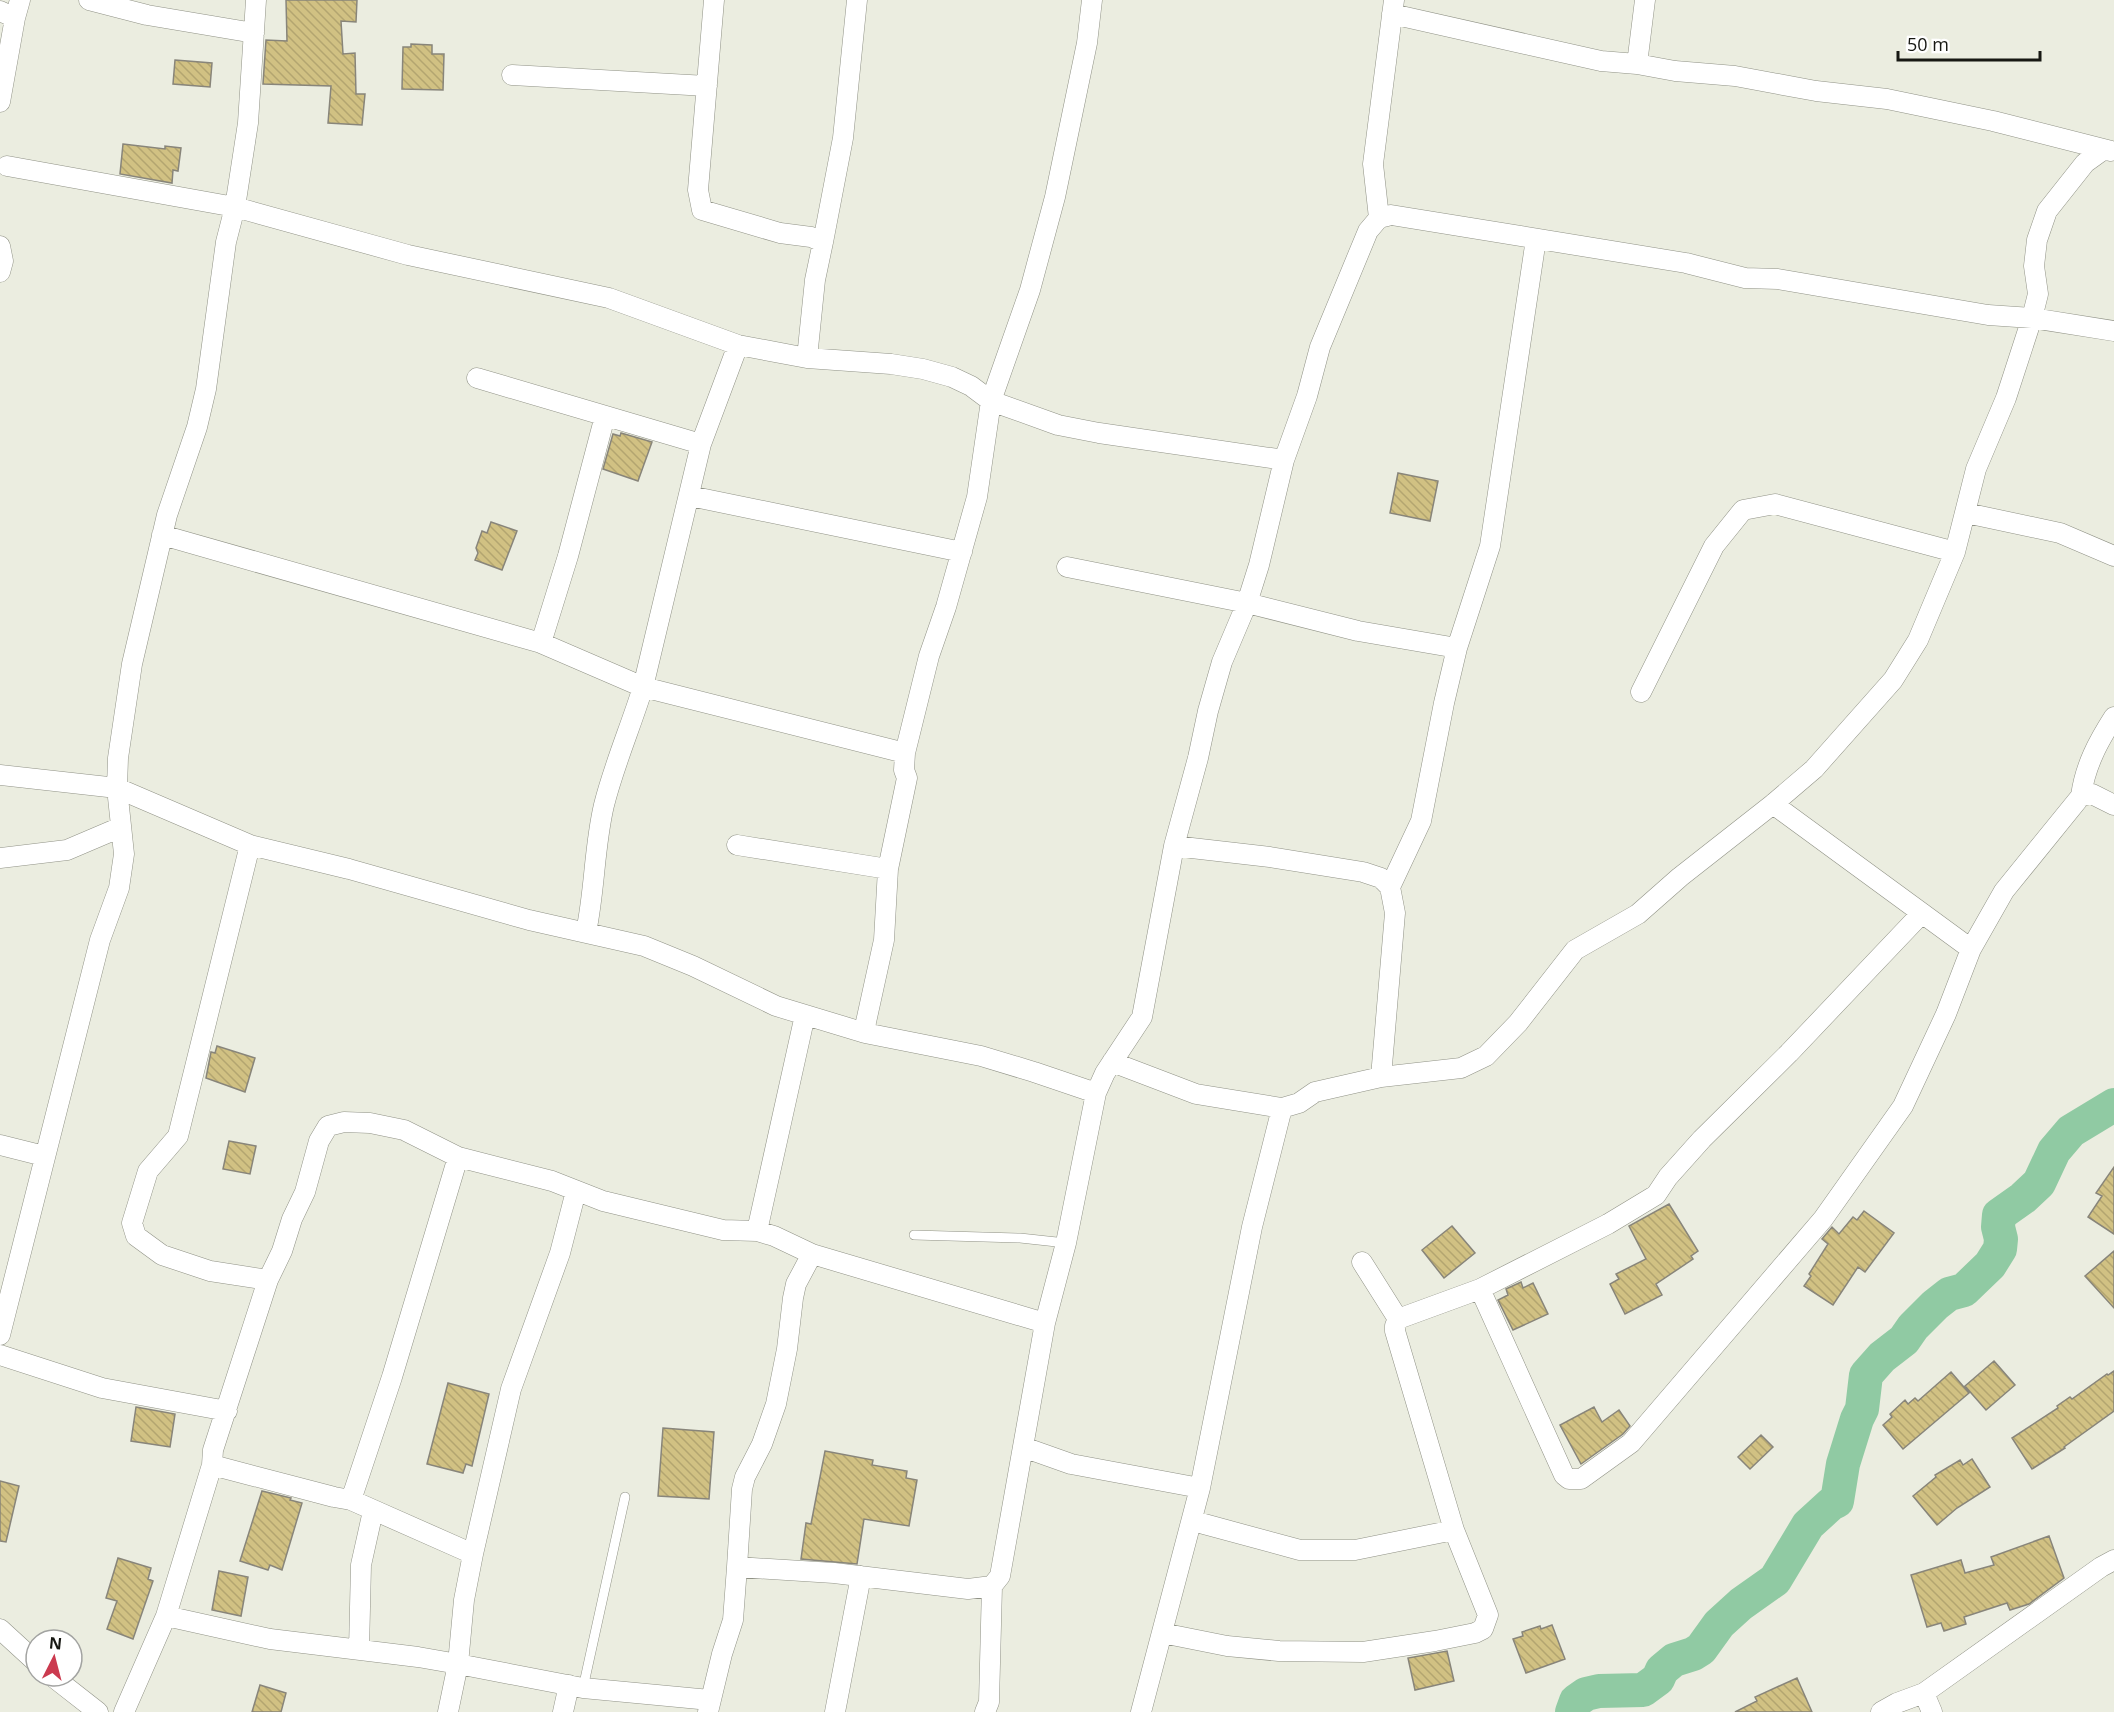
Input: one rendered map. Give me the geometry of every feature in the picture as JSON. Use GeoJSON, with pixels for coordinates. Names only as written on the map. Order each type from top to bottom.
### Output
{"type":"FeatureCollection","features":[{"type":"Feature","properties":{"kind":"street"},"geometry":{"type":"LineString","coordinates":[[89,0],[147,15],[254,33]]}},
{"type":"Feature","properties":{"kind":"street"},"geometry":{"type":"LineString","coordinates":[[0,1335],[100,940],[119,888],[124,854],[117,788],[118,758],[132,664],[167,515],[197,427],[206,389],[226,242],[235,207],[248,123],[255,0]]}},
{"type":"Feature","properties":{"kind":"street"},"geometry":{"type":"LineString","coordinates":[[714,0],[698,190],[702,210],[780,233],[811,237],[823,242]]}},
{"type":"Feature","properties":{"kind":"street"},"geometry":{"type":"LineString","coordinates":[[807,357],[815,280],[843,138],[857,0]]}},
{"type":"Feature","properties":{"kind":"street"},"geometry":{"type":"LineString","coordinates":[[865,1033],[884,940],[888,869],[907,778],[904,770],[905,753],[928,656],[946,607],[977,497],[991,402],[1030,290],[1055,197],[1087,44],[1092,0]]}},
{"type":"Feature","properties":{"kind":"street"},"geometry":{"type":"LineString","coordinates":[[1637,64],[1646,0]]}},
{"type":"Feature","properties":{"kind":"street"},"geometry":{"type":"LineString","coordinates":[[1379,218],[1373,164],[1393,7],[1601,61],[1735,76],[1816,91],[1887,99],[1993,121],[2108,151]]}},
{"type":"Feature","properties":{"kind":"street"},"geometry":{"type":"LineString","coordinates":[[0,102],[12,10]]}},
{"type":"Feature","properties":{"kind":"street"},"geometry":{"type":"LineString","coordinates":[[512,75],[707,86]]}},
{"type":"Feature","properties":{"kind":"street"},"geometry":{"type":"LineString","coordinates":[[1112,1062],[1196,1094],[1282,1108],[1299,1103],[1315,1092],[1381,1077],[1461,1068],[1486,1056],[1518,1023],[1575,950],[1638,914],[1680,877],[1815,769],[1893,680],[1918,640],[1954,552],[1976,469],[2006,398],[2032,318],[2037,294],[2034,266],[2037,240],[2047,211],[2085,162],[2108,151]]}},
{"type":"Feature","properties":{"kind":"street"},"geometry":{"type":"LineString","coordinates":[[2,165],[235,207],[408,255],[609,298],[738,345],[807,357],[923,369],[952,377],[970,386],[991,402],[1058,425],[1284,460]]}},
{"type":"Feature","properties":{"kind":"street"},"geometry":{"type":"LineString","coordinates":[[986,1712],[989,1702],[992,1586],[1000,1576],[1045,1323],[1066,1242],[1095,1093],[1112,1062],[1142,1017],[1174,846],[1222,662],[1247,603],[1259,565],[1284,460],[1307,396],[1320,347],[1368,231],[1379,218],[1391,215],[1686,263],[1745,278],[1778,279],[1988,315],[2032,318],[2114,331]]}},
{"type":"Feature","properties":{"kind":"street"},"geometry":{"type":"LineString","coordinates":[[1390,887],[1421,821],[1457,648],[1490,546],[1536,239]]}},
{"type":"Feature","properties":{"kind":"street"},"geometry":{"type":"LineString","coordinates":[[0,246],[3,261],[0,272]]}},
{"type":"Feature","properties":{"kind":"street"},"geometry":{"type":"LineString","coordinates":[[586,932],[591,906],[597,839],[605,803],[643,687],[701,444],[738,345]]}},
{"type":"Feature","properties":{"kind":"street"},"geometry":{"type":"LineString","coordinates":[[477,378],[701,444]]}},
{"type":"Feature","properties":{"kind":"street"},"geometry":{"type":"LineString","coordinates":[[541,643],[568,556],[605,416]]}},
{"type":"Feature","properties":{"kind":"street"},"geometry":{"type":"LineString","coordinates":[[690,496],[962,552]]}},
{"type":"Feature","properties":{"kind":"street"},"geometry":{"type":"LineString","coordinates":[[1641,692],[1714,546],[1743,510],[1775,504],[1954,552]]}},
{"type":"Feature","properties":{"kind":"street"},"geometry":{"type":"LineString","coordinates":[[1966,513],[2060,533],[2114,556]]}},
{"type":"Feature","properties":{"kind":"street"},"geometry":{"type":"LineString","coordinates":[[162,536],[541,643],[643,687],[905,753]]}},
{"type":"Feature","properties":{"kind":"street"},"geometry":{"type":"LineString","coordinates":[[1067,567],[1247,603],[1358,631],[1457,648]]}},
{"type":"Feature","properties":{"kind":"street"},"geometry":{"type":"LineString","coordinates":[[1480,1289],[1564,1475],[1569,1479],[1581,1479],[1631,1443],[1823,1219],[1903,1106],[1946,1014],[1971,949],[2004,891],[2081,796],[2088,766],[2096,747],[2114,717]]}},
{"type":"Feature","properties":{"kind":"street"},"geometry":{"type":"LineString","coordinates":[[0,775],[117,788],[250,845],[349,869],[530,920],[644,946],[693,966],[776,1006],[865,1033],[981,1056],[1095,1093]]}},
{"type":"Feature","properties":{"kind":"street"},"geometry":{"type":"LineString","coordinates":[[2081,796],[2092,794],[2114,805]]}},
{"type":"Feature","properties":{"kind":"street"},"geometry":{"type":"LineString","coordinates":[[1773,804],[1971,949]]}},
{"type":"Feature","properties":{"kind":"street"},"geometry":{"type":"LineString","coordinates":[[0,858],[67,850],[121,827]]}},
{"type":"Feature","properties":{"kind":"street"},"geometry":{"type":"LineString","coordinates":[[737,844],[888,869]]}},
{"type":"Feature","properties":{"kind":"street"},"geometry":{"type":"LineString","coordinates":[[250,845],[178,1136],[148,1171],[132,1223],[136,1236],[162,1255],[210,1271],[268,1280]]}},
{"type":"Feature","properties":{"kind":"street"},"geometry":{"type":"LineString","coordinates":[[1174,846],[1270,857],[1363,872],[1381,878],[1390,887],[1395,913],[1381,1077]]}},
{"type":"Feature","properties":{"kind":"street"},"geometry":{"type":"LineString","coordinates":[[1162,1633],[1227,1646],[1279,1651],[1363,1652],[1435,1641],[1474,1633],[1482,1629],[1488,1615],[1454,1530],[1395,1331],[1398,1319],[1480,1289],[1608,1224],[1656,1195],[1668,1177],[1702,1139],[1789,1053],[1922,913]]}},
{"type":"Feature","properties":{"kind":"street"},"geometry":{"type":"LineString","coordinates":[[757,1231],[805,1015]]}},
{"type":"Feature","properties":{"kind":"street"},"geometry":{"type":"LineString","coordinates":[[1141,1712],[1193,1521],[1252,1227],[1282,1108]]}},
{"type":"Feature","properties":{"kind":"street"},"geometry":{"type":"LineString","coordinates":[[124,1712],[166,1616],[212,1465],[213,1450],[268,1280],[305,1192],[318,1141],[328,1126],[345,1122],[370,1123],[404,1130],[458,1157],[552,1181],[603,1201],[723,1230],[757,1231],[774,1236],[812,1254],[1045,1323]]}},
{"type":"Feature","properties":{"kind":"street"},"geometry":{"type":"LineString","coordinates":[[0,1145],[44,1156]]}},
{"type":"Feature","properties":{"kind":"street"},"geometry":{"type":"LineString","coordinates":[[351,1500],[392,1377],[458,1157]]}},
{"type":"Feature","properties":{"kind":"street"},"geometry":{"type":"LineString","coordinates":[[448,1712],[458,1664],[464,1600],[472,1554],[511,1389],[560,1253],[576,1191]]}},
{"type":"Feature","properties":{"kind":"street"},"geometry":{"type":"LineString","coordinates":[[166,1616],[270,1639],[458,1664],[576,1686],[709,1706],[733,1620],[742,1489],[745,1477],[762,1444],[776,1404],[787,1349],[796,1284],[812,1254]]}},
{"type":"Feature","properties":{"kind":"street"},"geometry":{"type":"LineString","coordinates":[[1362,1262],[1398,1319]]}},
{"type":"Feature","properties":{"kind":"street"},"geometry":{"type":"LineString","coordinates":[[0,1355],[102,1388],[227,1411]]}},
{"type":"Feature","properties":{"kind":"street"},"geometry":{"type":"LineString","coordinates":[[1023,1447],[1071,1464],[1200,1488]]}},
{"type":"Feature","properties":{"kind":"street"},"geometry":{"type":"LineString","coordinates":[[212,1465],[351,1500],[472,1554]]}},
{"type":"Feature","properties":{"kind":"street"},"geometry":{"type":"LineString","coordinates":[[359,1650],[361,1565],[373,1511]]}},
{"type":"Feature","properties":{"kind":"street"},"geometry":{"type":"LineString","coordinates":[[1193,1521],[1300,1550],[1355,1550],[1454,1530]]}},
{"type":"Feature","properties":{"kind":"street"},"geometry":{"type":"LineString","coordinates":[[1881,1712],[1897,1703],[1924,1694],[2114,1560]]}},
{"type":"Feature","properties":{"kind":"street"},"geometry":{"type":"LineString","coordinates":[[737,1567],[834,1573],[968,1589],[992,1586]]}},
{"type":"Feature","properties":{"kind":"street"},"geometry":{"type":"LineString","coordinates":[[835,1712],[861,1576]]}},
{"type":"Feature","properties":{"kind":"street"},"geometry":{"type":"LineString","coordinates":[[0,1629],[24,1651]]}},
{"type":"Feature","properties":{"kind":"street"},"geometry":{"type":"LineString","coordinates":[[563,1712],[576,1686]]}},
{"type":"Feature","properties":{"kind":"street"},"geometry":{"type":"LineString","coordinates":[[67,1688],[98,1712]]}},
{"type":"Feature","properties":{"kind":"street"},"geometry":{"type":"LineString","coordinates":[[1924,1694],[1932,1712]]}},
{"type":"Feature","properties":{"kind":"lane"},"geometry":{"type":"LineString","coordinates":[[914,1235],[1020,1238],[1066,1242]]}},
{"type":"Feature","properties":{"kind":"lane"},"geometry":{"type":"LineString","coordinates":[[576,1686],[625,1497]]}},
{"type":"Feature","properties":{"kind":"building"},"geometry":{"type":"Polygon","coordinates":[[[286,0],[357,0],[356,22],[341,21],[343,54],[355,53],[356,94],[365,94],[362,125],[328,123],[331,86],[263,84],[266,40],[287,41],[286,0]]]}},
{"type":"Feature","properties":{"kind":"building"},"geometry":{"type":"Polygon","coordinates":[[[411,44],[432,45],[432,54],[444,54],[443,90],[402,89],[403,47],[411,47],[411,44]]]}},
{"type":"Feature","properties":{"kind":"building"},"geometry":{"type":"Polygon","coordinates":[[[175,60],[212,63],[210,87],[173,84],[175,60]]]}},
{"type":"Feature","properties":{"kind":"building"},"geometry":{"type":"Polygon","coordinates":[[[123,144],[165,149],[165,146],[181,148],[178,171],[173,170],[172,183],[120,174],[123,144]]]}},
{"type":"Feature","properties":{"kind":"building"},"geometry":{"type":"Polygon","coordinates":[[[621,433],[652,442],[638,481],[603,469],[613,434],[620,436],[621,433]]]}},
{"type":"Feature","properties":{"kind":"building"},"geometry":{"type":"Polygon","coordinates":[[[1398,473],[1438,481],[1430,521],[1390,513],[1398,473]]]}},
{"type":"Feature","properties":{"kind":"building"},"geometry":{"type":"Polygon","coordinates":[[[491,522],[517,531],[502,570],[475,560],[478,553],[476,548],[482,531],[487,533],[491,522]]]}},
{"type":"Feature","properties":{"kind":"building"},"geometry":{"type":"Polygon","coordinates":[[[217,1046],[255,1058],[245,1092],[206,1078],[211,1052],[215,1053],[217,1046]]]}},
{"type":"Feature","properties":{"kind":"building"},"geometry":{"type":"Polygon","coordinates":[[[229,1141],[256,1146],[250,1174],[223,1169],[229,1141]]]}},
{"type":"Feature","properties":{"kind":"building"},"geometry":{"type":"Polygon","coordinates":[[[2114,1167],[2114,1234],[2088,1217],[2102,1196],[2096,1193],[2114,1167]]]}},
{"type":"Feature","properties":{"kind":"building"},"geometry":{"type":"Polygon","coordinates":[[[1669,1204],[1698,1251],[1691,1256],[1693,1259],[1656,1284],[1662,1295],[1625,1314],[1610,1284],[1619,1279],[1616,1274],[1646,1259],[1629,1226],[1669,1204]]]}},
{"type":"Feature","properties":{"kind":"building"},"geometry":{"type":"Polygon","coordinates":[[[1864,1211],[1894,1233],[1865,1272],[1858,1267],[1833,1305],[1804,1286],[1828,1244],[1822,1239],[1832,1227],[1839,1234],[1853,1217],[1857,1220],[1864,1211]]]}},
{"type":"Feature","properties":{"kind":"building"},"geometry":{"type":"Polygon","coordinates":[[[1452,1226],[1475,1253],[1444,1278],[1422,1250],[1452,1226]]]}},
{"type":"Feature","properties":{"kind":"building"},"geometry":{"type":"Polygon","coordinates":[[[2114,1251],[2114,1308],[2085,1276],[2114,1251]]]}},
{"type":"Feature","properties":{"kind":"building"},"geometry":{"type":"Polygon","coordinates":[[[1521,1282],[1523,1288],[1533,1283],[1548,1314],[1513,1330],[1498,1300],[1508,1295],[1506,1289],[1521,1282]]]}},
{"type":"Feature","properties":{"kind":"building"},"geometry":{"type":"Polygon","coordinates":[[[1994,1361],[2015,1385],[1986,1410],[1965,1386],[1994,1361]]]}},
{"type":"Feature","properties":{"kind":"building"},"geometry":{"type":"Polygon","coordinates":[[[2114,1371],[2114,1411],[2065,1448],[2032,1469],[2012,1438],[2058,1408],[2057,1406],[2070,1397],[2072,1399],[2114,1371]]]}},
{"type":"Feature","properties":{"kind":"building"},"geometry":{"type":"Polygon","coordinates":[[[1951,1372],[1969,1393],[1903,1449],[1883,1425],[1892,1417],[1890,1414],[1905,1400],[1908,1404],[1915,1398],[1918,1401],[1951,1372]]]}},
{"type":"Feature","properties":{"kind":"building"},"geometry":{"type":"Polygon","coordinates":[[[448,1383],[489,1394],[472,1466],[466,1464],[463,1473],[427,1464],[448,1383]]]}},
{"type":"Feature","properties":{"kind":"building"},"geometry":{"type":"Polygon","coordinates":[[[136,1407],[175,1414],[170,1447],[131,1441],[136,1407]]]}},
{"type":"Feature","properties":{"kind":"building"},"geometry":{"type":"Polygon","coordinates":[[[1594,1407],[1602,1422],[1619,1410],[1630,1426],[1623,1434],[1581,1464],[1560,1425],[1594,1407]]]}},
{"type":"Feature","properties":{"kind":"building"},"geometry":{"type":"Polygon","coordinates":[[[663,1428],[714,1432],[709,1499],[658,1496],[663,1428]]]}},
{"type":"Feature","properties":{"kind":"building"},"geometry":{"type":"Polygon","coordinates":[[[1761,1435],[1773,1447],[1750,1469],[1738,1457],[1761,1435]]]}},
{"type":"Feature","properties":{"kind":"building"},"geometry":{"type":"Polygon","coordinates":[[[825,1451],[873,1460],[872,1465],[907,1471],[906,1478],[917,1480],[909,1526],[864,1519],[857,1564],[801,1559],[806,1523],[811,1524],[825,1451]]]}},
{"type":"Feature","properties":{"kind":"building"},"geometry":{"type":"Polygon","coordinates":[[[1972,1459],[1990,1487],[1957,1508],[1937,1525],[1913,1496],[1936,1477],[1935,1475],[1960,1460],[1963,1465],[1972,1459]]]}},
{"type":"Feature","properties":{"kind":"building"},"geometry":{"type":"Polygon","coordinates":[[[0,1481],[19,1486],[6,1542],[0,1541],[0,1481]]]}},
{"type":"Feature","properties":{"kind":"building"},"geometry":{"type":"Polygon","coordinates":[[[262,1491],[302,1503],[282,1570],[270,1565],[268,1570],[240,1561],[262,1491]]]}},
{"type":"Feature","properties":{"kind":"building"},"geometry":{"type":"Polygon","coordinates":[[[2049,1536],[2064,1578],[2029,1604],[2010,1610],[2007,1603],[1964,1617],[1966,1624],[1944,1631],[1941,1623],[1927,1627],[1911,1575],[1961,1560],[1965,1573],[1994,1565],[1991,1557],[2049,1536]]]}},
{"type":"Feature","properties":{"kind":"building"},"geometry":{"type":"Polygon","coordinates":[[[118,1558],[151,1568],[148,1579],[153,1581],[133,1639],[107,1629],[117,1601],[106,1598],[118,1558]]]}},
{"type":"Feature","properties":{"kind":"building"},"geometry":{"type":"Polygon","coordinates":[[[219,1571],[248,1577],[241,1616],[212,1610],[219,1571]]]}},
{"type":"Feature","properties":{"kind":"building"},"geometry":{"type":"Polygon","coordinates":[[[1552,1625],[1565,1659],[1526,1673],[1513,1639],[1523,1636],[1522,1632],[1552,1625]]]}},
{"type":"Feature","properties":{"kind":"building"},"geometry":{"type":"Polygon","coordinates":[[[1447,1651],[1454,1681],[1415,1690],[1408,1658],[1447,1651]]]}},
{"type":"Feature","properties":{"kind":"building"},"geometry":{"type":"Polygon","coordinates":[[[1797,1678],[1812,1712],[1735,1712],[1757,1701],[1755,1697],[1797,1678]]]}},
{"type":"Feature","properties":{"kind":"building"},"geometry":{"type":"Polygon","coordinates":[[[260,1685],[286,1693],[281,1712],[252,1712],[260,1685]]]}},
{"type":"Feature","properties":{"kind":"waterway"},"geometry":{"type":"LineString","coordinates":[[1572,1712],[1576,1701],[1586,1694],[1599,1691],[1643,1690],[1658,1679],[1662,1670],[1674,1660],[1701,1649],[1719,1624],[1741,1604],[1775,1580],[1808,1525],[1837,1501],[1843,1464],[1862,1409],[1866,1375],[1882,1357],[1904,1340],[1913,1327],[1935,1305],[1949,1294],[1964,1290],[1990,1265],[2000,1249],[1999,1215],[2039,1183],[2054,1151],[2071,1131],[2114,1105]]}}]}
